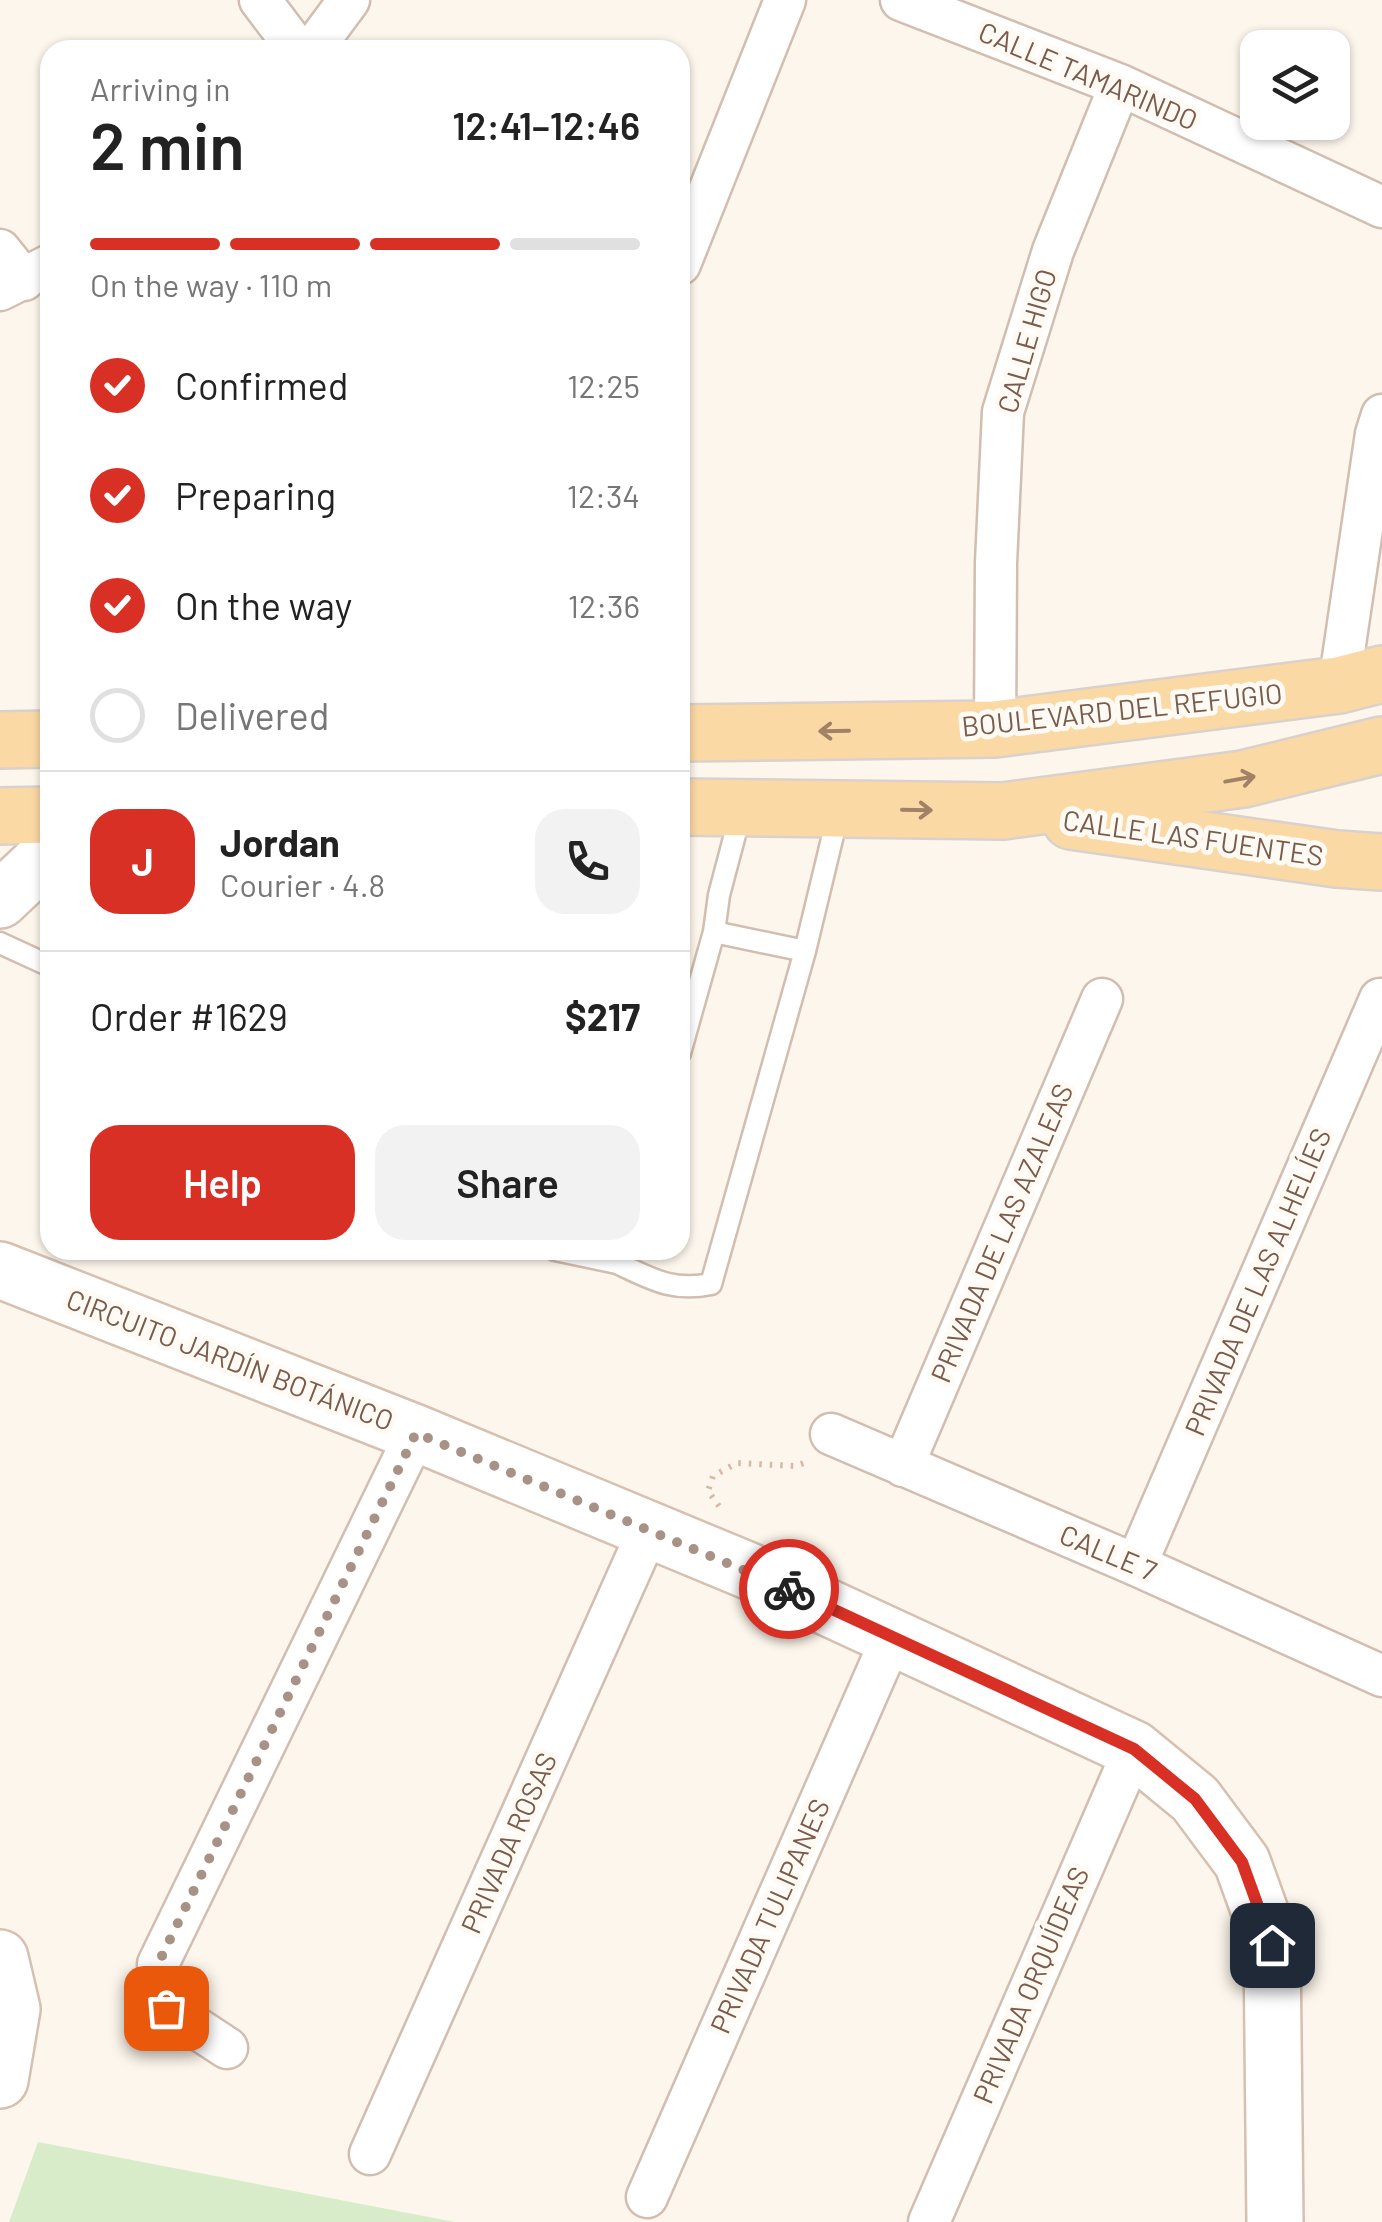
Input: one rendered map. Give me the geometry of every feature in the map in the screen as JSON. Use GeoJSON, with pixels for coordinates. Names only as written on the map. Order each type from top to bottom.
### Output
{"type":"FeatureCollection","features":[{"type":"Feature","properties":{"kind":"main road","name":"BOULEVARD DEL REFUGIO"},"geometry":{"type":"LineString","coordinates":[[690,733],[995,730],[1360,680]]}},
{"type":"Feature","properties":{"kind":"main road"},"geometry":{"type":"LineString","coordinates":[[0,740],[40,739]]}},
{"type":"Feature","properties":{"kind":"main road"},"geometry":{"type":"LineString","coordinates":[[690,807],[1003,811],[1243,779],[1382,745]]}},
{"type":"Feature","properties":{"kind":"main road","name":"CALLE LAS FUENTES"},"geometry":{"type":"LineString","coordinates":[[1003,811],[1367,866]]}},
{"type":"Feature","properties":{"kind":"main road"},"geometry":{"type":"LineString","coordinates":[[0,816],[40,814]]}},
{"type":"Feature","properties":{"kind":"street"},"geometry":{"type":"LineString","coordinates":[[260,0],[290,40]]}},
{"type":"Feature","properties":{"kind":"street"},"geometry":{"type":"LineString","coordinates":[[320,40],[350,0]]}},
{"type":"Feature","properties":{"kind":"street"},"geometry":{"type":"LineString","coordinates":[[690,239],[785,0]]}},
{"type":"Feature","properties":{"kind":"street","name":"CALLE TAMARINDO"},"geometry":{"type":"LineString","coordinates":[[901,0],[1120,85],[1382,207]]}},
{"type":"Feature","properties":{"kind":"street","name":"CALLE HIGO"},"geometry":{"type":"LineString","coordinates":[[995,730],[996,562],[1004,412],[1052,251],[1120,85]]}},
{"type":"Feature","properties":{"kind":"street"},"geometry":{"type":"LineString","coordinates":[[1360,680],[1376,434],[1382,415]]}},
{"type":"Feature","properties":{"kind":"street"},"geometry":{"type":"LineString","coordinates":[[0,900],[40,862]]}},
{"type":"Feature","properties":{"kind":"street","name":"PRIVADA DE LAS AZALEAS"},"geometry":{"type":"LineString","coordinates":[[902,1466],[1102,999]]}},
{"type":"Feature","properties":{"kind":"street","name":"PRIVADA DE LAS ALHELÍES"},"geometry":{"type":"LineString","coordinates":[[1136,1565],[1380,1000]]}},
{"type":"Feature","properties":{"kind":"street","name":"CIRCUITO JARDÍN BOTÁNICO"},"geometry":{"type":"LineString","coordinates":[[0,1270],[416,1433],[893,1635],[1134,1749],[1195,1799],[1242,1862],[1272,1945],[1275,2222]]}},
{"type":"Feature","properties":{"kind":"street"},"geometry":{"type":"LineString","coordinates":[[227,2048],[166,2008],[158,1964],[416,1433]]}},
{"type":"Feature","properties":{"kind":"street","name":"CALLE 7"},"geometry":{"type":"LineString","coordinates":[[843,1440],[1379,1667]]}},
{"type":"Feature","properties":{"kind":"street","name":"PRIVADA ROSAS"},"geometry":{"type":"LineString","coordinates":[[370,2154],[648,1532]]}},
{"type":"Feature","properties":{"kind":"street","name":"PRIVADA TULIPANES"},"geometry":{"type":"LineString","coordinates":[[647,2196],[893,1635]]}},
{"type":"Feature","properties":{"kind":"street","name":"PRIVADA ORQUÍDEAS"},"geometry":{"type":"LineString","coordinates":[[930,2222],[1134,1749]]}},
{"type":"Feature","properties":{"kind":"street"},"geometry":{"type":"LineString","coordinates":[[0,1958],[12,2009],[0,2080]]}},
{"type":"Feature","properties":{"kind":"lane"},"geometry":{"type":"LineString","coordinates":[[690,1017],[743,806]]}},
{"type":"Feature","properties":{"kind":"lane"},"geometry":{"type":"LineString","coordinates":[[625,1260],[655,1282],[688,1289],[711,1284],[805,951],[839,808]]}},
{"type":"Feature","properties":{"kind":"lane"},"geometry":{"type":"LineString","coordinates":[[714,932],[805,951]]}},
{"type":"Feature","properties":{"kind":"lane"},"geometry":{"type":"LineString","coordinates":[[0,943],[40,961]]}},
{"type":"Feature","properties":{"kind":"path"},"geometry":{"type":"LineString","coordinates":[[726,1513],[708,1491],[713,1476],[737,1463],[795,1466],[843,1440]]}},
{"type":"Feature","properties":{"kind":"green space"},"geometry":{"type":"Polygon","coordinates":[[[38,2142],[455,2222],[9,2222],[38,2142]]]}},
{"type":"Feature","properties":{"kind":"way so far"},"geometry":{"type":"LineString","coordinates":[[166,2008],[158,1964],[416,1433],[789,1589]]}},
{"type":"Feature","properties":{"kind":"route"},"geometry":{"type":"LineString","coordinates":[[789,1589],[1134,1749],[1195,1799],[1242,1862],[1272,1945]]}}]}
